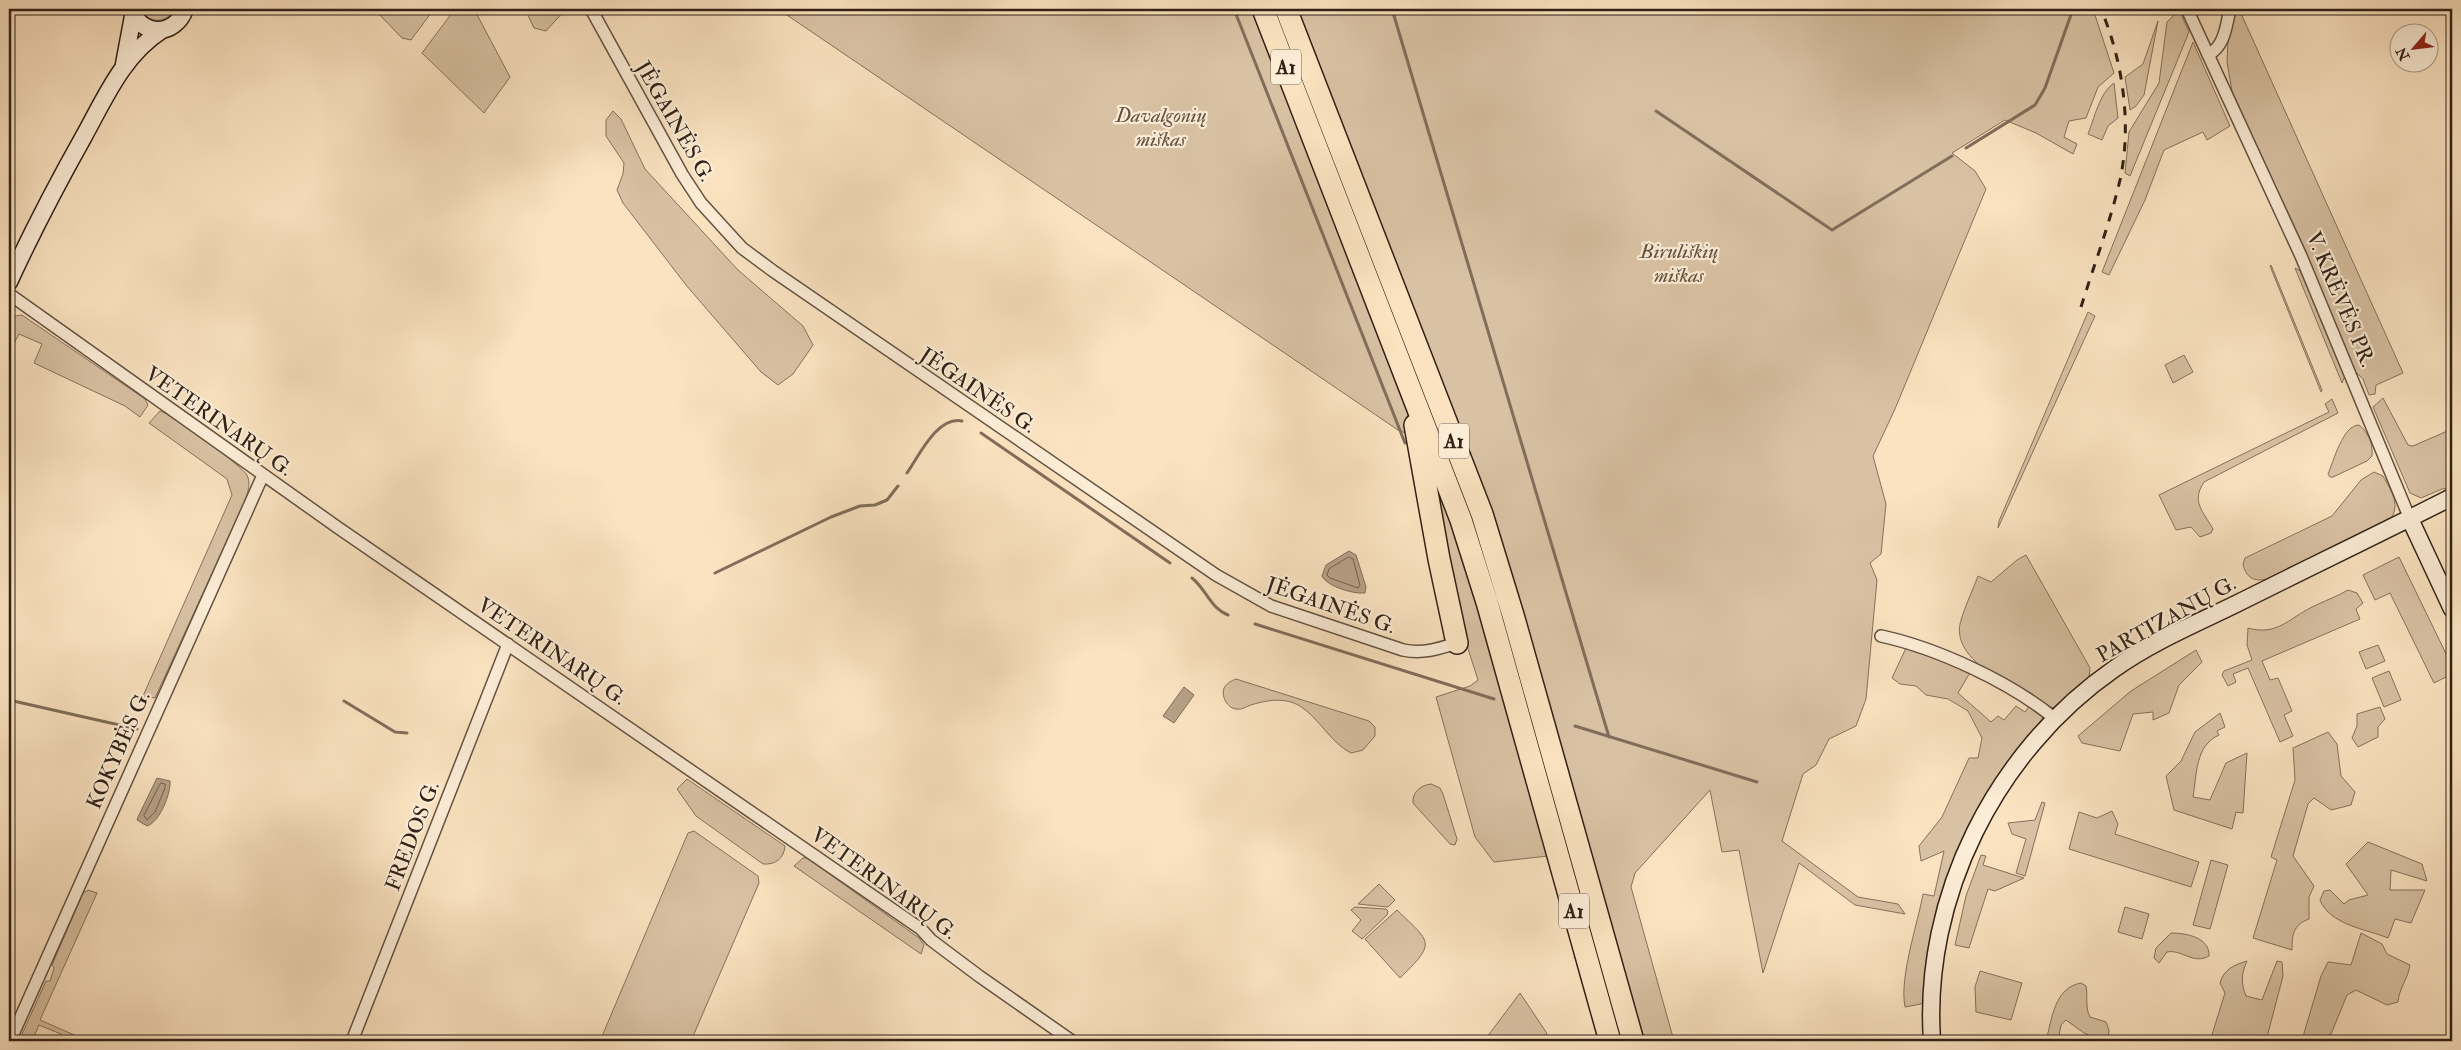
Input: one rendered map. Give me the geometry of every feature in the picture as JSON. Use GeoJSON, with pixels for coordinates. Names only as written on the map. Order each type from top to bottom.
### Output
{"type":"FeatureCollection","features":[{"type":"Feature","properties":{"kind":"highway","name":"A1"},"geometry":{"type":"LineString","coordinates":[[1263,9],[1464,529],[1538,782],[1610,1041]]}},
{"type":"Feature","properties":{"kind":"highway","name":"A1"},"geometry":{"type":"LineString","coordinates":[[1286,9],[1482,514],[1514,615],[1633,1041]]}},
{"type":"Feature","properties":{"kind":"highway"},"geometry":{"type":"LineString","coordinates":[[1406,375],[1439,559],[1457,643]]}},
{"type":"Feature","properties":{"kind":"highway"},"geometry":{"type":"LineString","coordinates":[[1564,876],[1595,1041]]}},
{"type":"Feature","properties":{"kind":"street"},"geometry":{"type":"LineString","coordinates":[[9,282],[43,209],[123,66],[149,38],[176,23],[185,9]]}},
{"type":"Feature","properties":{"kind":"street","name":"JĖGAINĖS G."},"geometry":{"type":"LineString","coordinates":[[591,9],[682,174],[701,203],[742,248],[773,271],[1208,570],[1251,596],[1296,615],[1403,650],[1416,652],[1430,651],[1457,643]]}},
{"type":"Feature","properties":{"kind":"street","name":"V. KRĖVĖS PR."},"geometry":{"type":"LineString","coordinates":[[2186,9],[2301,256],[2410,518],[2452,609]]}},
{"type":"Feature","properties":{"kind":"street"},"geometry":{"type":"LineString","coordinates":[[2208,55],[2216,51],[2221,44],[2230,9]]}},
{"type":"Feature","properties":{"kind":"street"},"geometry":{"type":"LineString","coordinates":[[132,12],[145,28],[162,30]]}},
{"type":"Feature","properties":{"kind":"street"},"geometry":{"type":"LineString","coordinates":[[123,66],[132,12]]}},
{"type":"Feature","properties":{"kind":"street","name":"VETERINARŲ G."},"geometry":{"type":"LineString","coordinates":[[9,294],[263,475],[914,923],[931,940],[979,976],[1072,1041]]}},
{"type":"Feature","properties":{"kind":"street","name":"KOKYBĖS G."},"geometry":{"type":"LineString","coordinates":[[10,1041],[263,475]]}},
{"type":"Feature","properties":{"kind":"street","name":"PARTIZANŲ G."},"geometry":{"type":"LineString","coordinates":[[1932,1041],[1932,1001],[1937,949],[1948,901],[1966,847],[2006,778],[2054,718],[2102,678],[2156,643],[2452,497]]}},
{"type":"Feature","properties":{"kind":"street"},"geometry":{"type":"LineString","coordinates":[[1881,636],[1950,656],[2027,698],[2054,718]]}},
{"type":"Feature","properties":{"kind":"street","name":"FREDOS G."},"geometry":{"type":"LineString","coordinates":[[352,1041],[508,644]]}},
{"type":"Feature","properties":{"kind":"green space"},"geometry":{"type":"Polygon","coordinates":[[[141,9],[175,9],[172,14],[163,19],[153,20],[144,14],[141,9]]]}},
{"type":"Feature","properties":{"kind":"green space"},"geometry":{"type":"Polygon","coordinates":[[[374,9],[434,9],[411,40],[402,38],[374,9]]]}},
{"type":"Feature","properties":{"kind":"green space"},"geometry":{"type":"Polygon","coordinates":[[[455,9],[474,9],[510,77],[484,113],[422,53],[455,9]]]}},
{"type":"Feature","properties":{"kind":"green space"},"geometry":{"type":"Polygon","coordinates":[[[525,9],[566,9],[546,31],[534,28],[525,9]]]}},
{"type":"Feature","properties":{"kind":"green space","name":"Davalgonių miškas"},"geometry":{"type":"Polygon","coordinates":[[[778,9],[1252,9],[1406,408],[1413,436],[1398,430],[778,9]]]}},
{"type":"Feature","properties":{"kind":"green space","name":"Biruliškių miškas"},"geometry":{"type":"Polygon","coordinates":[[[1298,9],[2093,9],[2114,73],[2098,87],[2086,118],[2069,121],[2064,137],[2077,144],[2073,154],[2036,133],[2005,120],[1952,153],[1975,171],[1986,189],[1895,409],[1873,456],[1886,504],[1881,554],[1870,563],[1877,580],[1866,699],[1856,726],[1829,739],[1816,765],[1803,774],[1782,841],[1858,897],[1898,904],[1905,914],[1855,905],[1799,863],[1763,973],[1739,850],[1722,852],[1710,790],[1635,873],[1631,887],[1674,1041],[1642,1041],[1496,526],[1476,469],[1298,9]]]}},
{"type":"Feature","properties":{"kind":"green space"},"geometry":{"type":"Polygon","coordinates":[[[2235,9],[2239,9],[2403,373],[2376,385],[2375,394],[2369,395],[2363,379],[2353,369],[2232,91],[2227,62],[2228,40],[2235,9]]]}},
{"type":"Feature","properties":{"kind":"green space"},"geometry":{"type":"Polygon","coordinates":[[[2177,12],[2181,14],[2189,32],[2130,176],[2125,173],[2129,132],[2159,83],[2167,22],[2177,12]]]}},
{"type":"Feature","properties":{"kind":"green space"},"geometry":{"type":"Polygon","coordinates":[[[2158,21],[2144,95],[2136,106],[2130,110],[2125,77],[2143,64],[2158,21]]]}},
{"type":"Feature","properties":{"kind":"green space"},"geometry":{"type":"Polygon","coordinates":[[[2193,42],[2230,126],[2207,140],[2203,132],[2164,150],[2145,200],[2109,275],[2102,272],[2193,42]]]}},
{"type":"Feature","properties":{"kind":"green space"},"geometry":{"type":"Polygon","coordinates":[[[2114,83],[2118,118],[2108,126],[2102,140],[2088,134],[2101,99],[2114,83]]]}},
{"type":"Feature","properties":{"kind":"green space"},"geometry":{"type":"Polygon","coordinates":[[[613,111],[621,119],[645,169],[738,270],[803,326],[813,345],[793,374],[778,385],[761,372],[686,285],[623,203],[617,190],[623,174],[624,163],[606,136],[606,120],[613,111]]]}},
{"type":"Feature","properties":{"kind":"green space"},"geometry":{"type":"Polygon","coordinates":[[[2270,266],[2322,390],[2321,392],[2270,266]]]}},
{"type":"Feature","properties":{"kind":"green space"},"geometry":{"type":"Polygon","coordinates":[[[2295,268],[2301,271],[2345,376],[2342,383],[2295,268]]]}},
{"type":"Feature","properties":{"kind":"green space"},"geometry":{"type":"Polygon","coordinates":[[[2088,312],[2095,316],[1998,528],[1999,521],[2088,312]]]}},
{"type":"Feature","properties":{"kind":"green space"},"geometry":{"type":"Polygon","coordinates":[[[22,315],[145,399],[148,405],[140,417],[125,406],[34,363],[42,344],[19,334],[10,351],[9,317],[22,315]]]}},
{"type":"Feature","properties":{"kind":"green space"},"geometry":{"type":"Polygon","coordinates":[[[2184,355],[2193,372],[2173,383],[2165,365],[2184,355]]]}},
{"type":"Feature","properties":{"kind":"green space"},"geometry":{"type":"Polygon","coordinates":[[[2383,398],[2408,445],[2413,446],[2452,429],[2452,488],[2442,489],[2421,498],[2410,493],[2373,407],[2383,398]]]}},
{"type":"Feature","properties":{"kind":"green space"},"geometry":{"type":"Polygon","coordinates":[[[2332,399],[2338,413],[2204,482],[2200,489],[2198,501],[2213,529],[2211,533],[2200,537],[2191,527],[2176,530],[2159,495],[2329,412],[2325,404],[2332,399]]]}},
{"type":"Feature","properties":{"kind":"green space"},"geometry":{"type":"Polygon","coordinates":[[[160,411],[191,430],[233,461],[247,475],[249,484],[245,501],[155,698],[143,696],[232,495],[227,479],[149,423],[160,411]]]}},
{"type":"Feature","properties":{"kind":"green space"},"geometry":{"type":"Polygon","coordinates":[[[2359,425],[2370,439],[2372,456],[2367,461],[2330,477],[2328,474],[2344,437],[2353,427],[2359,425]]]}},
{"type":"Feature","properties":{"kind":"green space"},"geometry":{"type":"Polygon","coordinates":[[[1425,453],[1461,551],[1548,856],[1494,862],[1475,837],[1436,697],[1470,686],[1478,680],[1462,630],[1425,453]]]}},
{"type":"Feature","properties":{"kind":"green space"},"geometry":{"type":"Polygon","coordinates":[[[2374,472],[2383,476],[2391,491],[2395,507],[2391,518],[2267,579],[2258,580],[2248,576],[2243,564],[2245,558],[2332,516],[2361,480],[2374,472]]]}},
{"type":"Feature","properties":{"kind":"green space"},"geometry":{"type":"Polygon","coordinates":[[[2026,555],[2090,668],[2089,678],[2053,708],[1993,675],[1967,652],[1961,639],[1960,624],[1978,576],[1991,582],[2017,560],[2026,555]]]}},
{"type":"Feature","properties":{"kind":"green space"},"geometry":{"type":"Polygon","coordinates":[[[2399,557],[2452,666],[2452,674],[2434,683],[2390,593],[2375,600],[2363,575],[2399,557]]]}},
{"type":"Feature","properties":{"kind":"green space"},"geometry":{"type":"Polygon","coordinates":[[[2348,590],[2357,593],[2363,603],[2356,609],[2360,619],[2262,661],[2270,680],[2278,678],[2292,711],[2284,715],[2293,736],[2280,742],[2248,668],[2233,674],[2236,682],[2228,686],[2222,675],[2224,671],[2252,660],[2247,645],[2248,628],[2267,630],[2275,628],[2312,607],[2348,590]]]}},
{"type":"Feature","properties":{"kind":"green space"},"geometry":{"type":"Polygon","coordinates":[[[2378,645],[2385,661],[2366,669],[2359,652],[2378,645]]]}},
{"type":"Feature","properties":{"kind":"green space"},"geometry":{"type":"Polygon","coordinates":[[[1906,648],[1943,659],[1971,671],[1958,693],[1991,722],[1998,716],[2004,720],[2016,706],[2025,712],[2030,705],[2041,711],[2043,718],[1989,790],[1962,839],[1943,893],[1935,924],[1925,999],[1921,1004],[1905,1007],[1904,995],[1907,966],[1923,894],[1934,896],[1944,851],[1921,861],[1919,846],[1942,817],[1969,758],[1978,758],[1982,738],[1968,711],[1948,699],[1926,695],[1916,686],[1900,684],[1892,678],[1906,648]]]}},
{"type":"Feature","properties":{"kind":"green space"},"geometry":{"type":"Polygon","coordinates":[[[2196,650],[2202,662],[2179,685],[2169,713],[2153,720],[2153,712],[2133,714],[2120,751],[2082,743],[2078,736],[2131,691],[2196,650]]]}},
{"type":"Feature","properties":{"kind":"green space"},"geometry":{"type":"Polygon","coordinates":[[[2389,671],[2401,700],[2384,707],[2372,678],[2389,671]]]}},
{"type":"Feature","properties":{"kind":"green space"},"geometry":{"type":"Polygon","coordinates":[[[1236,679],[1369,721],[1375,727],[1375,736],[1363,750],[1351,753],[1337,743],[1307,711],[1294,703],[1282,700],[1257,703],[1240,709],[1233,708],[1226,701],[1223,691],[1226,685],[1236,679]]]}},
{"type":"Feature","properties":{"kind":"green space"},"geometry":{"type":"Polygon","coordinates":[[[2380,707],[2385,719],[2378,727],[2378,737],[2358,747],[2352,738],[2357,726],[2357,714],[2380,707]]]}},
{"type":"Feature","properties":{"kind":"green space"},"geometry":{"type":"Polygon","coordinates":[[[2220,713],[2225,727],[2217,731],[2219,735],[2205,746],[2201,753],[2193,797],[2210,800],[2226,763],[2247,753],[2243,813],[2236,812],[2232,829],[2174,810],[2166,776],[2181,761],[2195,732],[2220,713]]]}},
{"type":"Feature","properties":{"kind":"green space"},"geometry":{"type":"Polygon","coordinates":[[[2328,732],[2337,744],[2341,776],[2355,792],[2351,805],[2331,810],[2314,798],[2308,804],[2293,856],[2314,886],[2309,897],[2309,919],[2300,924],[2294,931],[2292,950],[2253,938],[2277,860],[2271,857],[2295,780],[2293,748],[2328,732]]]}},
{"type":"Feature","properties":{"kind":"green space"},"geometry":{"type":"Polygon","coordinates":[[[687,779],[785,846],[781,857],[775,862],[763,864],[696,816],[677,789],[687,779]]]}},
{"type":"Feature","properties":{"kind":"green space"},"geometry":{"type":"Polygon","coordinates":[[[1431,784],[1440,788],[1443,794],[1457,839],[1455,845],[1450,844],[1413,803],[1416,792],[1424,786],[1431,784]]]}},
{"type":"Feature","properties":{"kind":"green space"},"geometry":{"type":"Polygon","coordinates":[[[2042,802],[2045,803],[2025,876],[2016,873],[2026,839],[2012,834],[2008,823],[2035,820],[2042,802]]]}},
{"type":"Feature","properties":{"kind":"green space"},"geometry":{"type":"Polygon","coordinates":[[[2112,811],[2118,824],[2115,834],[2199,862],[2191,887],[2069,849],[2079,812],[2097,818],[2112,811]]]}},
{"type":"Feature","properties":{"kind":"green space"},"geometry":{"type":"Polygon","coordinates":[[[694,831],[758,876],[759,883],[691,1041],[600,1041],[688,833],[694,831]]]}},
{"type":"Feature","properties":{"kind":"green space"},"geometry":{"type":"Polygon","coordinates":[[[2368,842],[2422,864],[2427,881],[2391,870],[2390,890],[2425,890],[2411,923],[2395,919],[2388,938],[2340,921],[2325,908],[2320,900],[2324,891],[2330,890],[2344,904],[2349,900],[2368,895],[2346,864],[2368,842]]]}},
{"type":"Feature","properties":{"kind":"green space"},"geometry":{"type":"Polygon","coordinates":[[[1981,855],[1986,856],[1983,865],[2024,878],[1995,891],[1988,889],[1969,948],[1955,945],[1966,896],[1981,855]]]}},
{"type":"Feature","properties":{"kind":"green space"},"geometry":{"type":"Polygon","coordinates":[[[803,858],[807,858],[919,938],[924,945],[921,954],[794,866],[803,858]]]}},
{"type":"Feature","properties":{"kind":"green space"},"geometry":{"type":"Polygon","coordinates":[[[2211,860],[2228,865],[2210,929],[2193,925],[2211,860]]]}},
{"type":"Feature","properties":{"kind":"green space"},"geometry":{"type":"Polygon","coordinates":[[[1379,884],[1395,900],[1388,907],[1358,904],[1379,884]]]}},
{"type":"Feature","properties":{"kind":"green space"},"geometry":{"type":"Polygon","coordinates":[[[88,890],[97,893],[40,1020],[88,1041],[58,1041],[61,1034],[39,1025],[32,1041],[19,1041],[46,981],[50,981],[54,968],[52,965],[83,893],[88,890]]]}},
{"type":"Feature","properties":{"kind":"green space"},"geometry":{"type":"Polygon","coordinates":[[[1355,907],[1386,909],[1388,911],[1387,915],[1362,939],[1352,931],[1361,920],[1351,910],[1355,907]]]}},
{"type":"Feature","properties":{"kind":"green space"},"geometry":{"type":"Polygon","coordinates":[[[2125,907],[2149,914],[2142,939],[2118,932],[2125,907]]]}},
{"type":"Feature","properties":{"kind":"green space"},"geometry":{"type":"Polygon","coordinates":[[[1397,910],[1417,929],[1425,943],[1420,957],[1400,978],[1365,939],[1397,910]]]}},
{"type":"Feature","properties":{"kind":"green space"},"geometry":{"type":"Polygon","coordinates":[[[2171,933],[2189,935],[2201,940],[2208,950],[2209,956],[2198,959],[2167,952],[2159,963],[2154,958],[2156,948],[2171,933]]]}},
{"type":"Feature","properties":{"kind":"green space"},"geometry":{"type":"Polygon","coordinates":[[[2361,933],[2382,944],[2387,954],[2410,965],[2398,1002],[2387,1005],[2356,990],[2347,995],[2331,1034],[2325,1037],[2302,1040],[2321,976],[2328,962],[2351,965],[2361,933]]]}},
{"type":"Feature","properties":{"kind":"green space"},"geometry":{"type":"Polygon","coordinates":[[[2247,961],[2242,979],[2246,996],[2262,1000],[2277,961],[2282,962],[2283,976],[2266,1041],[2210,1041],[2225,993],[2220,983],[2222,978],[2230,968],[2247,961]]]}},
{"type":"Feature","properties":{"kind":"green space"},"geometry":{"type":"Polygon","coordinates":[[[1980,971],[2022,983],[2011,1020],[1976,1012],[1975,987],[1980,971]]]}},
{"type":"Feature","properties":{"kind":"green space"},"geometry":{"type":"Polygon","coordinates":[[[2081,983],[2086,986],[2090,1017],[2106,1022],[2109,1030],[2108,1040],[2103,1041],[2084,1033],[2066,1020],[2061,1025],[2058,1041],[2046,1041],[2053,1014],[2060,998],[2072,986],[2081,983]]]}},
{"type":"Feature","properties":{"kind":"green space"},"geometry":{"type":"Polygon","coordinates":[[[1520,993],[1546,1032],[1549,1041],[1484,1041],[1520,993]]]}},
{"type":"Feature","properties":{"kind":"water"},"geometry":{"type":"Polygon","coordinates":[[[1349,551],[1356,555],[1366,587],[1365,593],[1341,589],[1325,580],[1322,576],[1326,565],[1349,551]]]}},
{"type":"Feature","properties":{"kind":"water"},"geometry":{"type":"Polygon","coordinates":[[[1184,687],[1194,695],[1174,723],[1163,716],[1184,687]]]}},
{"type":"Feature","properties":{"kind":"water"},"geometry":{"type":"Polygon","coordinates":[[[157,778],[170,781],[169,793],[156,819],[147,826],[137,820],[157,778]]]}},
{"type":"Feature","properties":{"kind":"waterway"},"geometry":{"type":"LineString","coordinates":[[1234,9],[1405,443]]}},
{"type":"Feature","properties":{"kind":"waterway"},"geometry":{"type":"LineString","coordinates":[[1392,9],[1609,737]]}},
{"type":"Feature","properties":{"kind":"waterway"},"geometry":{"type":"LineString","coordinates":[[1966,148],[2035,105],[2045,88],[2073,9]]}},
{"type":"Feature","properties":{"kind":"waterway"},"geometry":{"type":"LineString","coordinates":[[1656,111],[1832,230],[1952,156]]}},
{"type":"Feature","properties":{"kind":"waterway"},"geometry":{"type":"LineString","coordinates":[[907,473],[923,448],[937,431],[953,421],[962,421]]}},
{"type":"Feature","properties":{"kind":"waterway"},"geometry":{"type":"LineString","coordinates":[[981,433],[1170,563]]}},
{"type":"Feature","properties":{"kind":"waterway"},"geometry":{"type":"LineString","coordinates":[[715,573],[831,517],[860,506],[875,505],[887,500],[898,486]]}},
{"type":"Feature","properties":{"kind":"waterway"},"geometry":{"type":"LineString","coordinates":[[1192,578],[1217,608],[1228,615]]}},
{"type":"Feature","properties":{"kind":"waterway"},"geometry":{"type":"LineString","coordinates":[[1255,624],[1494,699]]}},
{"type":"Feature","properties":{"kind":"waterway"},"geometry":{"type":"LineString","coordinates":[[9,700],[137,729]]}},
{"type":"Feature","properties":{"kind":"waterway"},"geometry":{"type":"LineString","coordinates":[[344,701],[395,732],[407,733]]}},
{"type":"Feature","properties":{"kind":"waterway"},"geometry":{"type":"LineString","coordinates":[[1575,726],[1757,782]]}},
{"type":"Feature","properties":{"kind":"railway"},"geometry":{"type":"LineString","coordinates":[[2081,307],[2107,228],[2124,159],[2125,115],[2120,71],[2109,29],[2101,9]]}}]}
